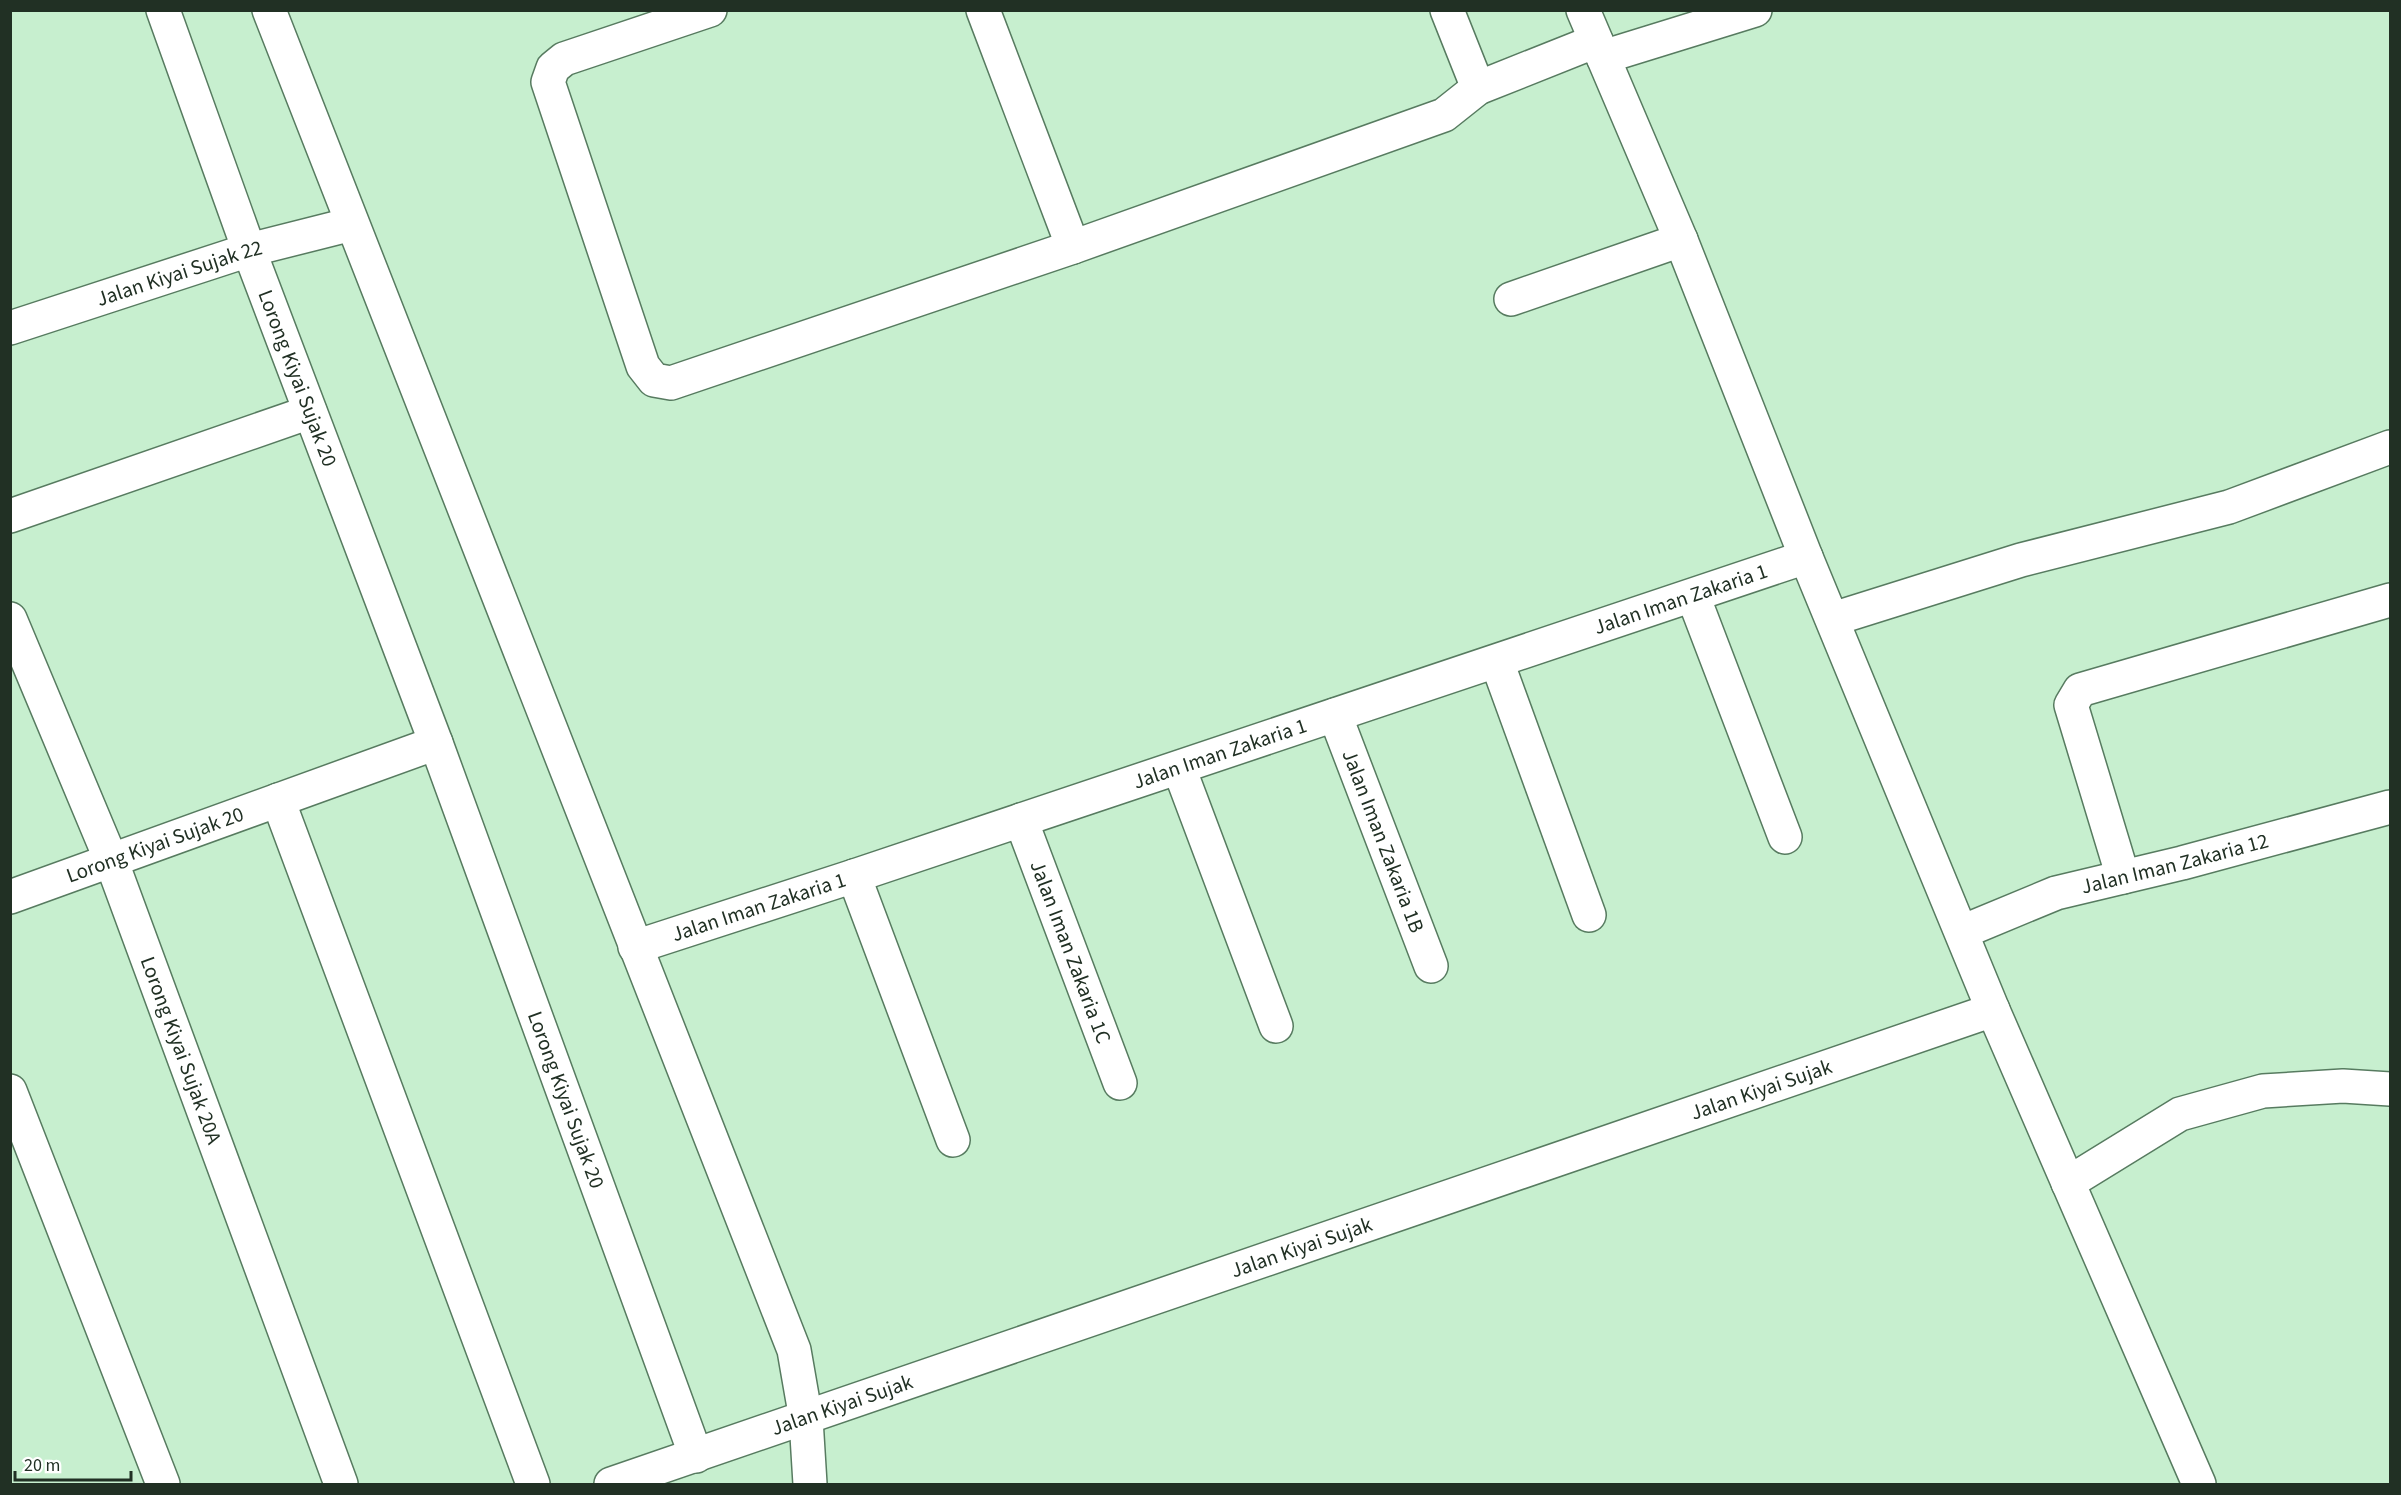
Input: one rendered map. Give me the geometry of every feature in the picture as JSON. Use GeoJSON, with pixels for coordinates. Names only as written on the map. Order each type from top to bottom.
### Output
{"type":"FeatureCollection","features":[{"type":"Feature","properties":{"kind":"street","name":"Lorong Kiyai Sujak 20"},"geometry":{"type":"LineString","coordinates":[[162,10],[249,250],[436,743],[696,1456]]}},
{"type":"Feature","properties":{"kind":"street"},"geometry":{"type":"LineString","coordinates":[[269,10],[794,1350],[806,1419],[810,1485]]}},
{"type":"Feature","properties":{"kind":"street"},"geometry":{"type":"LineString","coordinates":[[710,10],[564,59],[553,68],[548,82],[643,366],[654,380],[671,383],[1073,247],[1444,116],[1478,88],[1599,49],[1755,10]]}},
{"type":"Feature","properties":{"kind":"street"},"geometry":{"type":"LineString","coordinates":[[983,10],[1073,247]]}},
{"type":"Feature","properties":{"kind":"street"},"geometry":{"type":"LineString","coordinates":[[1447,10],[1478,88]]}},
{"type":"Feature","properties":{"kind":"street"},"geometry":{"type":"LineString","coordinates":[[1583,10],[1681,240],[1806,557],[1993,1010],[2199,1485]]}},
{"type":"Feature","properties":{"kind":"street","name":"Jalan Kiyai Sujak 22"},"geometry":{"type":"LineString","coordinates":[[10,328],[249,250],[352,224]]}},
{"type":"Feature","properties":{"kind":"street"},"geometry":{"type":"LineString","coordinates":[[1511,299],[1681,240]]}},
{"type":"Feature","properties":{"kind":"street"},"geometry":{"type":"LineString","coordinates":[[10,516],[310,412]]}},
{"type":"Feature","properties":{"kind":"street"},"geometry":{"type":"LineString","coordinates":[[1833,619],[2021,560],[2229,507],[2391,447]]}},
{"type":"Feature","properties":{"kind":"street","name":"Jalan Iman Zakaria 1"},"geometry":{"type":"LineString","coordinates":[[635,947],[1179,768],[1806,557]]}},
{"type":"Feature","properties":{"kind":"street"},"geometry":{"type":"LineString","coordinates":[[1693,596],[1785,837]]}},
{"type":"Feature","properties":{"kind":"street"},"geometry":{"type":"LineString","coordinates":[[2123,877],[2071,705],[2080,690],[2391,600]]}},
{"type":"Feature","properties":{"kind":"street","name":"Lorong Kiyai Sujak 20A"},"geometry":{"type":"LineString","coordinates":[[10,619],[111,860],[341,1485]]}},
{"type":"Feature","properties":{"kind":"street"},"geometry":{"type":"LineString","coordinates":[[1497,662],[1589,915]]}},
{"type":"Feature","properties":{"kind":"street","name":"Jalan Iman Zakaria 1B"},"geometry":{"type":"LineString","coordinates":[[1335,715],[1431,966]]}},
{"type":"Feature","properties":{"kind":"street","name":"Lorong Kiyai Sujak 20"},"geometry":{"type":"LineString","coordinates":[[10,897],[436,743]]}},
{"type":"Feature","properties":{"kind":"street"},"geometry":{"type":"LineString","coordinates":[[1179,768],[1276,1026]]}},
{"type":"Feature","properties":{"kind":"street"},"geometry":{"type":"LineString","coordinates":[[278,800],[533,1485]]}},
{"type":"Feature","properties":{"kind":"street","name":"Jalan Iman Zakaria 12"},"geometry":{"type":"LineString","coordinates":[[1962,932],[2056,893],[2391,807]]}},
{"type":"Feature","properties":{"kind":"street","name":"Jalan Iman Zakaria 1C"},"geometry":{"type":"LineString","coordinates":[[1021,820],[1120,1083]]}},
{"type":"Feature","properties":{"kind":"street"},"geometry":{"type":"LineString","coordinates":[[854,876],[953,1140]]}},
{"type":"Feature","properties":{"kind":"street","name":"Jalan Kiyai Sujak"},"geometry":{"type":"LineString","coordinates":[[611,1485],[1993,1010]]}},
{"type":"Feature","properties":{"kind":"street"},"geometry":{"type":"LineString","coordinates":[[2068,1183],[2180,1114],[2263,1092],[2343,1086],[2391,1089]]}},
{"type":"Feature","properties":{"kind":"street"},"geometry":{"type":"LineString","coordinates":[[10,1091],[163,1485]]}}]}
